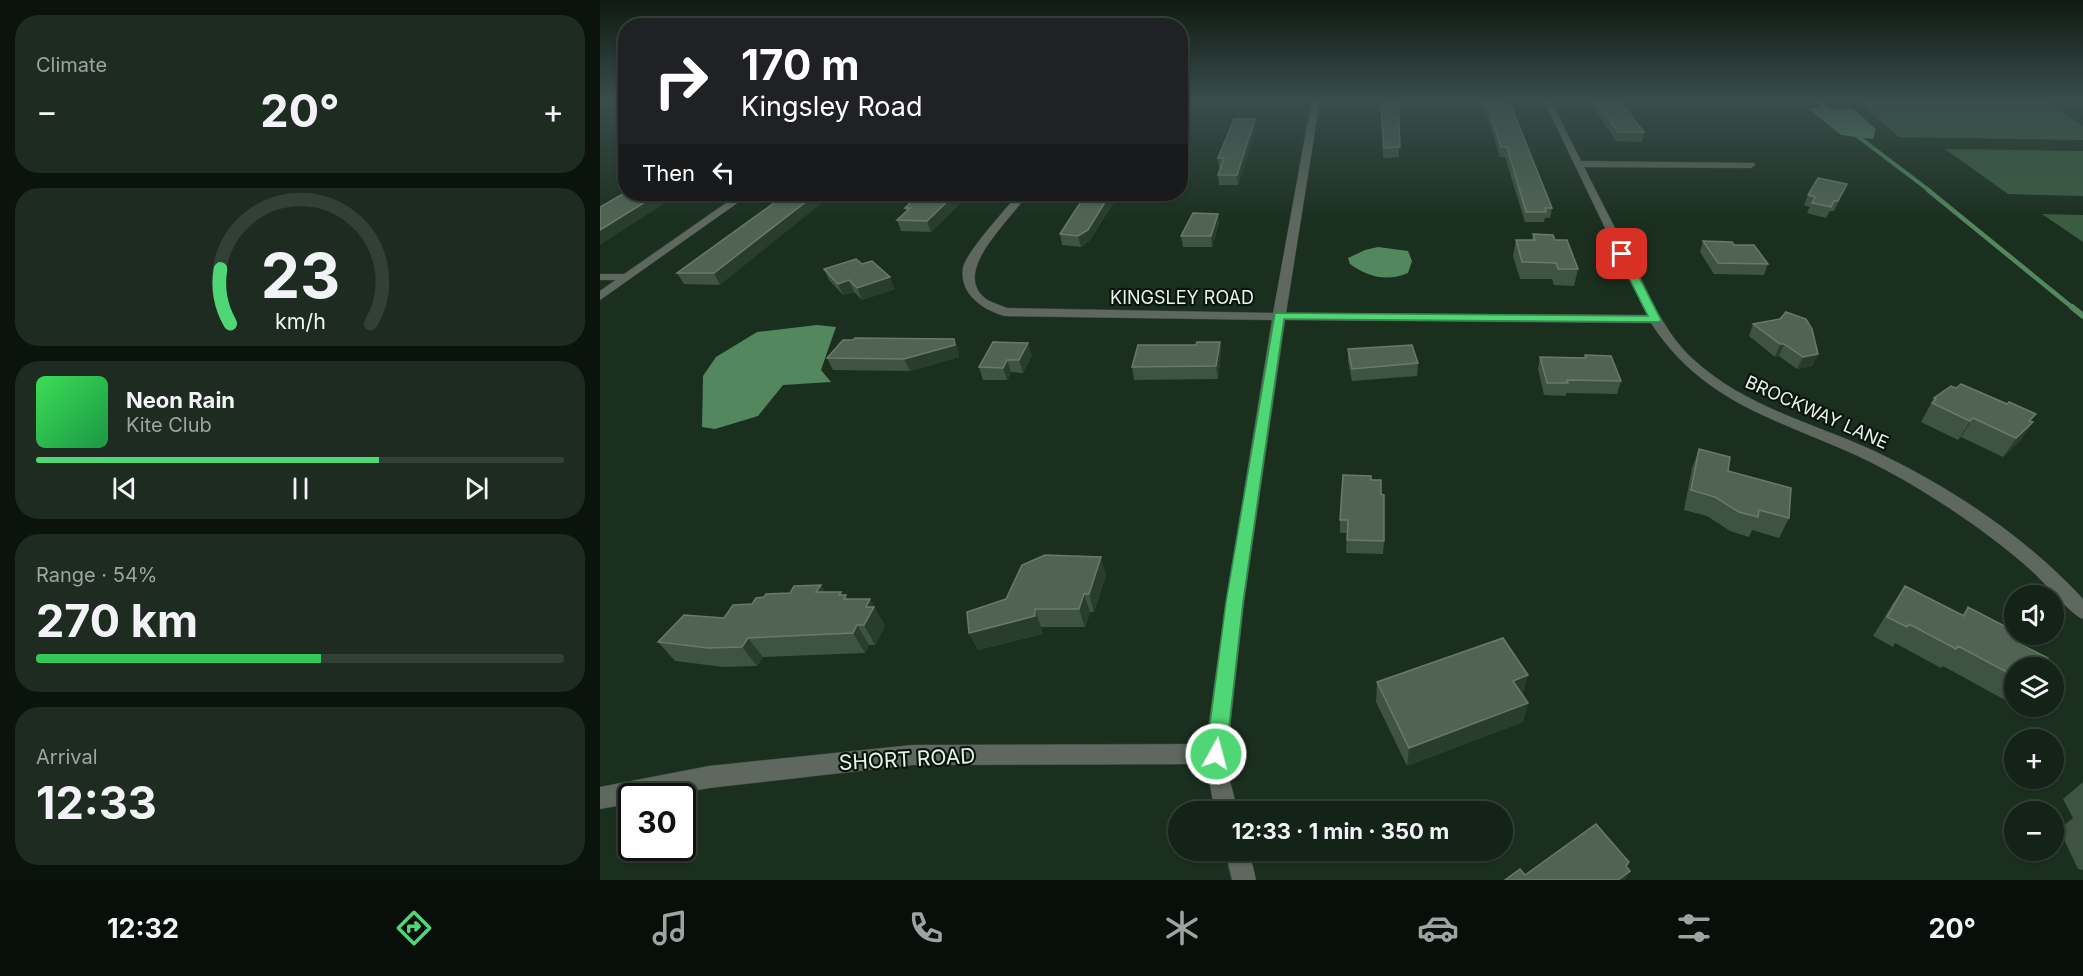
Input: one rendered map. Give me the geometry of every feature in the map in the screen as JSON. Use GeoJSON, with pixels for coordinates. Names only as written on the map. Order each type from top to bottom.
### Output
{"type":"FeatureCollection","features":[{"type":"Feature","properties":{"kind":"street"},"geometry":{"type":"LineString","coordinates":[[1224,801],[1218,777],[1216,754],[1235,602],[1279,315],[1309,140]]}},
{"type":"Feature","properties":{"kind":"street","name":"BROCKWAY LANE"},"geometry":{"type":"LineString","coordinates":[[1566,140],[1655,320],[1689,363],[1732,393],[1772,414],[1891,466],[1957,505],[2025,555],[2083,611]]}},
{"type":"Feature","properties":{"kind":"street"},"geometry":{"type":"LineString","coordinates":[[1578,164],[1750,165]]}},
{"type":"Feature","properties":{"kind":"street"},"geometry":{"type":"LineString","coordinates":[[600,296],[735,201]]}},
{"type":"Feature","properties":{"kind":"street","name":"KINGSLEY ROAD"},"geometry":{"type":"LineString","coordinates":[[1017,201],[984,243],[969,267],[970,286],[981,301],[992,308],[1018,313],[1655,320]]}},
{"type":"Feature","properties":{"kind":"street"},"geometry":{"type":"LineString","coordinates":[[600,277],[626,278]]}},
{"type":"Feature","properties":{"kind":"street","name":"SHORT ROAD"},"geometry":{"type":"LineString","coordinates":[[600,798],[709,777],[912,755],[1216,754]]}},
{"type":"Feature","properties":{"kind":"street"},"geometry":{"type":"LineString","coordinates":[[1240,861],[1244,880]]}},
{"type":"Feature","properties":{"kind":"shaded area"},"geometry":{"type":"Polygon","coordinates":[[[1945,149],[2083,151],[2083,196],[2008,194],[1945,149]]]}},
{"type":"Feature","properties":{"kind":"shaded area"},"geometry":{"type":"Polygon","coordinates":[[[2042,214],[2083,215],[2083,242],[2042,214]]]}},
{"type":"Feature","properties":{"kind":"shaded area"},"geometry":{"type":"Polygon","coordinates":[[[1378,247],[1408,251],[1412,261],[1408,273],[1393,277],[1378,277],[1350,264],[1348,258],[1378,247]]]}},
{"type":"Feature","properties":{"kind":"shaded area"},"geometry":{"type":"Polygon","coordinates":[[[817,325],[836,327],[821,370],[831,382],[783,385],[758,416],[715,429],[702,427],[703,376],[716,357],[757,332],[817,325]]]}},
{"type":"Feature","properties":{"kind":"building"},"geometry":{"type":"Polygon","coordinates":[[[1225,140],[1248,140],[1237,175],[1218,175],[1224,158],[1218,158],[1225,140]]]}},
{"type":"Feature","properties":{"kind":"building"},"geometry":{"type":"Polygon","coordinates":[[[1384,140],[1400,140],[1400,147],[1384,148],[1384,140]]]}},
{"type":"Feature","properties":{"kind":"building"},"geometry":{"type":"Polygon","coordinates":[[[1499,140],[1525,140],[1552,208],[1545,208],[1546,212],[1526,212],[1507,147],[1501,147],[1499,140]]]}},
{"type":"Feature","properties":{"kind":"building"},"geometry":{"type":"Polygon","coordinates":[[[1818,178],[1847,184],[1838,201],[1834,201],[1831,207],[1812,203],[1815,197],[1808,195],[1818,178]]]}},
{"type":"Feature","properties":{"kind":"building"},"geometry":{"type":"Polygon","coordinates":[[[618,197],[618,201],[647,201],[600,230],[600,207],[618,197]]]}},
{"type":"Feature","properties":{"kind":"building"},"geometry":{"type":"Polygon","coordinates":[[[777,201],[807,201],[714,273],[677,273],[777,201]]]}},
{"type":"Feature","properties":{"kind":"building"},"geometry":{"type":"Polygon","coordinates":[[[912,201],[948,201],[927,221],[897,220],[910,208],[905,208],[912,201]]]}},
{"type":"Feature","properties":{"kind":"building"},"geometry":{"type":"Polygon","coordinates":[[[1081,201],[1106,201],[1088,230],[1078,236],[1060,234],[1081,201]]]}},
{"type":"Feature","properties":{"kind":"building"},"geometry":{"type":"Polygon","coordinates":[[[1193,213],[1218,214],[1211,236],[1181,236],[1193,213]]]}},
{"type":"Feature","properties":{"kind":"building"},"geometry":{"type":"Polygon","coordinates":[[[1533,234],[1553,235],[1555,240],[1567,240],[1578,269],[1558,269],[1556,263],[1522,262],[1516,240],[1535,240],[1533,234]]]}},
{"type":"Feature","properties":{"kind":"building"},"geometry":{"type":"Polygon","coordinates":[[[1703,241],[1754,245],[1768,264],[1718,263],[1703,241]]]}},
{"type":"Feature","properties":{"kind":"building"},"geometry":{"type":"Polygon","coordinates":[[[856,259],[862,264],[872,261],[890,277],[857,288],[849,280],[838,284],[824,269],[856,259]]]}},
{"type":"Feature","properties":{"kind":"building"},"geometry":{"type":"Polygon","coordinates":[[[1786,312],[1806,319],[1812,329],[1818,354],[1803,357],[1784,344],[1780,344],[1753,324],[1780,319],[1786,312]]]}},
{"type":"Feature","properties":{"kind":"building"},"geometry":{"type":"Polygon","coordinates":[[[855,338],[954,339],[955,345],[904,359],[827,358],[843,340],[855,338]]]}},
{"type":"Feature","properties":{"kind":"building"},"geometry":{"type":"Polygon","coordinates":[[[993,342],[1028,343],[1019,360],[1007,360],[1003,368],[979,367],[993,342]]]}},
{"type":"Feature","properties":{"kind":"building"},"geometry":{"type":"Polygon","coordinates":[[[1197,342],[1220,342],[1216,366],[1132,367],[1138,345],[1196,345],[1197,342]]]}},
{"type":"Feature","properties":{"kind":"building"},"geometry":{"type":"Polygon","coordinates":[[[1412,345],[1418,363],[1352,369],[1348,349],[1412,345]]]}},
{"type":"Feature","properties":{"kind":"building"},"geometry":{"type":"Polygon","coordinates":[[[1585,355],[1611,356],[1621,381],[1567,380],[1568,383],[1547,383],[1540,357],[1586,358],[1585,355]]]}},
{"type":"Feature","properties":{"kind":"building"},"geometry":{"type":"Polygon","coordinates":[[[1961,384],[2036,414],[2029,421],[2033,422],[2016,438],[1973,418],[1970,421],[1932,403],[1936,399],[1934,398],[1951,386],[1956,388],[1961,384]]]}},
{"type":"Feature","properties":{"kind":"building"},"geometry":{"type":"Polygon","coordinates":[[[1699,449],[1730,457],[1728,471],[1791,488],[1789,518],[1759,510],[1758,517],[1739,512],[1715,497],[1691,490],[1699,449]]]}},
{"type":"Feature","properties":{"kind":"building"},"geometry":{"type":"Polygon","coordinates":[[[1343,475],[1371,476],[1371,480],[1381,480],[1381,494],[1384,495],[1384,541],[1347,540],[1348,520],[1340,520],[1343,475]]]}},
{"type":"Feature","properties":{"kind":"building"},"geometry":{"type":"Polygon","coordinates":[[[1045,555],[1101,557],[1089,594],[1084,594],[1079,609],[1035,609],[1035,616],[969,633],[967,612],[1006,599],[1022,565],[1045,555]]]}},
{"type":"Feature","properties":{"kind":"building"},"geometry":{"type":"Polygon","coordinates":[[[821,585],[816,592],[841,592],[839,595],[846,595],[844,599],[870,599],[866,607],[874,607],[864,625],[857,625],[853,633],[748,638],[742,647],[708,648],[658,642],[684,615],[724,618],[733,605],[752,604],[756,598],[764,597],[766,594],[790,593],[794,586],[821,585]]]}},
{"type":"Feature","properties":{"kind":"building"},"geometry":{"type":"Polygon","coordinates":[[[1905,586],[1964,616],[1968,607],[2004,626],[2004,645],[2022,645],[2046,657],[2004,657],[2004,671],[1958,646],[1956,649],[1909,624],[1907,627],[1887,617],[1905,586]]]}},
{"type":"Feature","properties":{"kind":"building"},"geometry":{"type":"Polygon","coordinates":[[[1503,638],[1528,675],[1513,681],[1528,703],[1409,748],[1377,682],[1503,638]]]}},
{"type":"Feature","properties":{"kind":"building"},"geometry":{"type":"Polygon","coordinates":[[[1596,824],[1629,862],[1626,866],[1630,871],[1618,880],[1505,880],[1520,869],[1525,875],[1596,824]]]}},
{"type":"Feature","properties":{"kind":"waterway"},"geometry":{"type":"LineString","coordinates":[[1863,140],[1930,191]]}},
{"type":"Feature","properties":{"kind":"waterway"},"geometry":{"type":"LineString","coordinates":[[1928,190],[2073,308]]}},
{"type":"Feature","properties":{"kind":"waterway"},"geometry":{"type":"LineString","coordinates":[[2072,307],[2083,316]]}},
{"type":"Feature","properties":{"kind":"route"},"geometry":{"type":"LineString","coordinates":[[1216,754],[1235,602],[1279,315],[1655,320],[1622,254]]}}]}
